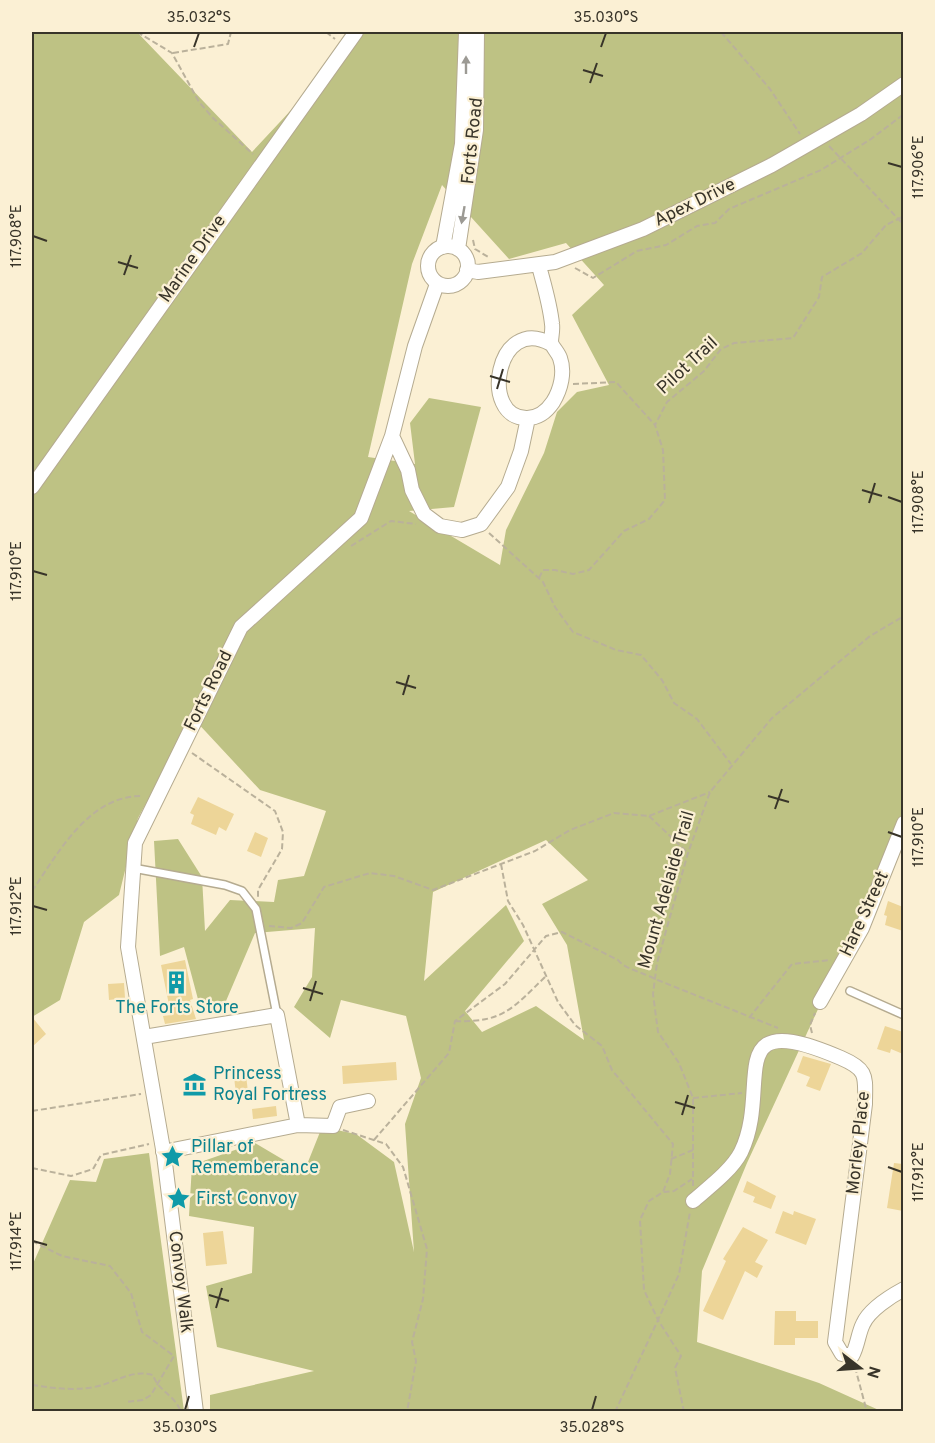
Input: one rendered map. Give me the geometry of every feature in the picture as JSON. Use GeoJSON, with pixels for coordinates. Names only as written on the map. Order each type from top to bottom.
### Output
{"type":"FeatureCollection","features":[{"type":"Feature","properties":{"kind":"street","name":"Marine Drive"},"geometry":{"type":"LineString","coordinates":[[32,487],[356,32]]}},
{"type":"Feature","properties":{"kind":"street","name":"Forts Road"},"geometry":{"type":"LineString","coordinates":[[443,247],[462,144],[466,32]]}},
{"type":"Feature","properties":{"kind":"street","name":"Forts Road"},"geometry":{"type":"LineString","coordinates":[[458,249],[477,130],[477,32]]}},
{"type":"Feature","properties":{"kind":"street","name":"Apex Drive"},"geometry":{"type":"LineString","coordinates":[[467,270],[478,272],[539,266],[563,260],[644,229],[821,138],[903,84]]}},
{"type":"Feature","properties":{"kind":"street"},"geometry":{"type":"LineString","coordinates":[[443,247],[458,249],[467,262],[467,270],[463,279],[456,285],[437,284],[428,271],[428,263],[436,250],[443,247]]}},
{"type":"Feature","properties":{"kind":"street"},"geometry":{"type":"LineString","coordinates":[[539,266],[552,327],[551,344]]}},
{"type":"Feature","properties":{"kind":"street","name":"Forts Road"},"geometry":{"type":"LineString","coordinates":[[162,1146],[128,947],[135,843],[241,627],[361,518],[392,436],[415,346],[437,284]]}},
{"type":"Feature","properties":{"kind":"street"},"geometry":{"type":"LineString","coordinates":[[535,338],[551,344],[560,357],[561,384],[550,406],[538,416],[528,418],[511,413],[502,403],[499,389],[501,368],[509,351],[520,341],[535,338]]}},
{"type":"Feature","properties":{"kind":"street"},"geometry":{"type":"LineString","coordinates":[[392,436],[408,470],[412,490],[424,514],[440,526],[462,530],[481,524],[508,487],[521,451],[528,418]]}},
{"type":"Feature","properties":{"kind":"street","name":"Hare Street"},"geometry":{"type":"LineString","coordinates":[[820,1002],[862,928],[903,823]]}},
{"type":"Feature","properties":{"kind":"street"},"geometry":{"type":"LineString","coordinates":[[144,1037],[277,1015],[298,1125]]}},
{"type":"Feature","properties":{"kind":"street"},"geometry":{"type":"LineString","coordinates":[[693,1201],[741,1153],[750,1121],[751,1092],[759,1051],[768,1041],[783,1040]]}},
{"type":"Feature","properties":{"kind":"street","name":"Morley Place"},"geometry":{"type":"LineString","coordinates":[[783,1040],[816,1048],[859,1066],[865,1075],[865,1104],[835,1342],[847,1355]]}},
{"type":"Feature","properties":{"kind":"street"},"geometry":{"type":"LineString","coordinates":[[162,1146],[298,1125],[333,1126],[340,1107],[368,1101]]}},
{"type":"Feature","properties":{"kind":"street","name":"Convoy Walk"},"geometry":{"type":"LineString","coordinates":[[162,1146],[196,1412]]}},
{"type":"Feature","properties":{"kind":"street"},"geometry":{"type":"LineString","coordinates":[[847,1355],[859,1344],[864,1322],[890,1297],[903,1289]]}},
{"type":"Feature","properties":{"kind":"lane"},"geometry":{"type":"LineString","coordinates":[[133,868],[225,885],[242,891],[256,909],[277,1015]]}},
{"type":"Feature","properties":{"kind":"lane"},"geometry":{"type":"LineString","coordinates":[[849,992],[903,1014]]}},
{"type":"Feature","properties":{"kind":"path"},"geometry":{"type":"LineString","coordinates":[[137,32],[172,53],[199,102],[213,118],[263,162]]}},
{"type":"Feature","properties":{"kind":"path"},"geometry":{"type":"LineString","coordinates":[[172,53],[228,44],[231,32]]}},
{"type":"Feature","properties":{"kind":"path"},"geometry":{"type":"LineString","coordinates":[[722,32],[770,89],[808,145]]}},
{"type":"Feature","properties":{"kind":"path"},"geometry":{"type":"LineString","coordinates":[[563,260],[593,278],[637,251],[666,245],[697,226],[716,223],[729,209],[821,170],[871,139],[903,114]]}},
{"type":"Feature","properties":{"kind":"path"},"geometry":{"type":"LineString","coordinates":[[821,138],[903,224]]}},
{"type":"Feature","properties":{"kind":"path","name":"Pilot Trail"},"geometry":{"type":"LineString","coordinates":[[655,425],[667,402],[704,371],[721,349],[734,343],[760,343],[793,338],[819,297],[822,277],[862,254],[886,225],[903,216]]}},
{"type":"Feature","properties":{"kind":"path"},"geometry":{"type":"LineString","coordinates":[[471,232],[475,249],[491,259]]}},
{"type":"Feature","properties":{"kind":"path"},"geometry":{"type":"LineString","coordinates":[[539,578],[543,570],[573,574],[589,570],[624,531],[649,519],[665,500],[663,450],[655,425],[616,382],[561,384]]}},
{"type":"Feature","properties":{"kind":"path"},"geometry":{"type":"LineString","coordinates":[[343,550],[391,521],[440,526]]}},
{"type":"Feature","properties":{"kind":"path"},"geometry":{"type":"LineString","coordinates":[[481,524],[539,578],[573,632],[616,650],[642,655],[662,680],[674,703],[697,718],[731,764]]}},
{"type":"Feature","properties":{"kind":"path","name":"Mount Adelaide Trail"},"geometry":{"type":"LineString","coordinates":[[615,1412],[679,1274],[693,1201],[693,1098],[679,1063],[658,1032],[653,993],[657,963],[687,853],[710,792],[771,718],[870,636],[903,616]]}},
{"type":"Feature","properties":{"kind":"path"},"geometry":{"type":"LineString","coordinates":[[182,746],[274,811],[284,832],[282,849],[258,890],[256,909]]}},
{"type":"Feature","properties":{"kind":"path"},"geometry":{"type":"LineString","coordinates":[[259,925],[291,928],[302,923],[324,887],[346,878],[370,873],[394,876],[433,891],[535,851],[570,830],[614,813],[649,816],[710,792]]}},
{"type":"Feature","properties":{"kind":"path"},"geometry":{"type":"LineString","coordinates":[[32,891],[80,826],[105,803],[138,795],[158,796]]}},
{"type":"Feature","properties":{"kind":"path"},"geometry":{"type":"LineString","coordinates":[[649,816],[687,853]]}},
{"type":"Feature","properties":{"kind":"path"},"geometry":{"type":"LineString","coordinates":[[501,864],[508,901],[535,949],[546,976],[575,1025],[602,1046],[612,1071],[673,1144],[670,1174],[663,1192]]}},
{"type":"Feature","properties":{"kind":"path"},"geometry":{"type":"LineString","coordinates":[[374,1140],[448,1053],[455,1021],[505,984],[546,936],[562,932],[618,960],[623,967],[642,971],[655,980],[778,1028],[783,1040]]}},
{"type":"Feature","properties":{"kind":"path"},"geometry":{"type":"LineString","coordinates":[[748,1017],[792,964],[847,955]]}},
{"type":"Feature","properties":{"kind":"path"},"geometry":{"type":"LineString","coordinates":[[455,1021],[479,1022],[498,1017],[546,976]]}},
{"type":"Feature","properties":{"kind":"path"},"geometry":{"type":"LineString","coordinates":[[816,1048],[810,1025],[820,1002]]}},
{"type":"Feature","properties":{"kind":"path"},"geometry":{"type":"LineString","coordinates":[[32,1111],[154,1092]]}},
{"type":"Feature","properties":{"kind":"path"},"geometry":{"type":"LineString","coordinates":[[693,1098],[751,1092]]}},
{"type":"Feature","properties":{"kind":"path"},"geometry":{"type":"LineString","coordinates":[[333,1126],[386,1144],[403,1167],[427,1249],[423,1299],[412,1342],[416,1361],[407,1412]]}},
{"type":"Feature","properties":{"kind":"path"},"geometry":{"type":"LineString","coordinates":[[32,1168],[71,1176],[93,1169],[101,1155],[162,1146]]}},
{"type":"Feature","properties":{"kind":"path"},"geometry":{"type":"LineString","coordinates":[[671,1159],[693,1150]]}},
{"type":"Feature","properties":{"kind":"path"},"geometry":{"type":"LineString","coordinates":[[684,1412],[675,1368],[681,1356],[658,1320],[644,1290],[640,1220],[649,1201],[663,1192],[674,1191],[692,1179]]}},
{"type":"Feature","properties":{"kind":"path"},"geometry":{"type":"LineString","coordinates":[[32,1241],[62,1256],[111,1266],[131,1293],[142,1332],[174,1356],[151,1395],[143,1400],[126,1402]]}},
{"type":"Feature","properties":{"kind":"path"},"geometry":{"type":"LineString","coordinates":[[847,1355],[867,1412]]}},
{"type":"Feature","properties":{"kind":"path"},"geometry":{"type":"LineString","coordinates":[[32,1385],[66,1390],[96,1387],[140,1371],[153,1375],[156,1384],[172,1396],[181,1412]]}},
{"type":"Feature","properties":{"kind":"green space"},"geometry":{"type":"Polygon","coordinates":[[[32,32],[137,32],[252,152],[364,32],[903,32],[903,825],[747,1163],[702,1271],[697,1342],[819,1383],[881,1411],[210,1411],[210,1395],[314,1371],[217,1347],[206,1286],[252,1273],[254,1227],[189,1216],[192,1165],[255,1143],[304,1172],[322,1127],[356,1134],[394,1162],[414,1252],[405,1124],[421,1078],[406,1016],[341,1000],[330,1038],[294,1007],[312,977],[315,928],[255,933],[226,1001],[199,1003],[184,947],[160,956],[154,841],[178,839],[202,877],[205,931],[230,900],[274,902],[278,880],[304,876],[326,811],[260,790],[193,718],[138,818],[119,895],[84,922],[60,1000],[32,1017],[32,32]],[[442,185],[412,264],[368,457],[415,464],[410,423],[429,398],[481,407],[454,507],[409,511],[500,565],[506,530],[544,453],[557,412],[577,392],[609,385],[572,315],[604,285],[566,243],[509,259],[442,185]],[[546,840],[433,892],[424,981],[506,905],[524,941],[465,1011],[482,1032],[536,1006],[584,1040],[567,945],[542,904],[588,880],[546,840]]]}},
{"type":"Feature","properties":{"kind":"green space"},"geometry":{"type":"Polygon","coordinates":[[[149,1153],[184,1411],[32,1411],[32,1266],[70,1180],[96,1182],[104,1159],[149,1153]]]}},
{"type":"Feature","properties":{"kind":"building"},"geometry":{"type":"Polygon","coordinates":[[[198,797],[234,814],[226,831],[219,827],[216,835],[191,824],[194,815],[190,813],[198,797]]]}},
{"type":"Feature","properties":{"kind":"building"},"geometry":{"type":"Polygon","coordinates":[[[255,832],[268,838],[261,857],[247,851],[255,832]]]}},
{"type":"Feature","properties":{"kind":"building"},"geometry":{"type":"Polygon","coordinates":[[[888,901],[903,907],[903,931],[885,925],[887,916],[884,915],[888,901]]]}},
{"type":"Feature","properties":{"kind":"building","name":"The Forts Store"},"geometry":{"type":"Polygon","coordinates":[[[185,960],[193,999],[190,1000],[196,1019],[165,1024],[163,1016],[171,1015],[161,965],[185,960]]]}},
{"type":"Feature","properties":{"kind":"building"},"geometry":{"type":"Polygon","coordinates":[[[124,983],[125,998],[109,1000],[108,984],[124,983]]]}},
{"type":"Feature","properties":{"kind":"building"},"geometry":{"type":"Polygon","coordinates":[[[32,1017],[46,1034],[32,1047],[32,1017]]]}},
{"type":"Feature","properties":{"kind":"building"},"geometry":{"type":"Polygon","coordinates":[[[885,1026],[903,1032],[903,1054],[891,1049],[890,1053],[877,1049],[885,1026]]]}},
{"type":"Feature","properties":{"kind":"building"},"geometry":{"type":"Polygon","coordinates":[[[803,1056],[831,1064],[820,1091],[806,1086],[810,1077],[797,1072],[803,1056]]]}},
{"type":"Feature","properties":{"kind":"building"},"geometry":{"type":"Polygon","coordinates":[[[396,1062],[397,1080],[343,1084],[342,1066],[396,1062]]]}},
{"type":"Feature","properties":{"kind":"building"},"geometry":{"type":"Polygon","coordinates":[[[246,1075],[248,1092],[236,1094],[234,1077],[246,1075]]]}},
{"type":"Feature","properties":{"kind":"building"},"geometry":{"type":"Polygon","coordinates":[[[276,1106],[277,1116],[253,1119],[252,1109],[276,1106]]]}},
{"type":"Feature","properties":{"kind":"building"},"geometry":{"type":"Polygon","coordinates":[[[894,1163],[903,1164],[903,1211],[887,1208],[894,1163]]]}},
{"type":"Feature","properties":{"kind":"building"},"geometry":{"type":"Polygon","coordinates":[[[747,1181],[776,1196],[771,1209],[753,1202],[755,1197],[743,1192],[747,1181]]]}},
{"type":"Feature","properties":{"kind":"building"},"geometry":{"type":"Polygon","coordinates":[[[783,1211],[793,1215],[794,1211],[816,1219],[806,1245],[775,1233],[783,1211]]]}},
{"type":"Feature","properties":{"kind":"building"},"geometry":{"type":"Polygon","coordinates":[[[743,1227],[768,1240],[755,1262],[763,1266],[757,1278],[745,1271],[723,1320],[703,1311],[726,1261],[723,1259],[743,1227]]]}},
{"type":"Feature","properties":{"kind":"building"},"geometry":{"type":"Polygon","coordinates":[[[223,1231],[227,1264],[206,1266],[203,1233],[223,1231]]]}},
{"type":"Feature","properties":{"kind":"building"},"geometry":{"type":"Polygon","coordinates":[[[775,1311],[796,1311],[796,1321],[818,1321],[818,1338],[795,1338],[795,1345],[774,1345],[775,1311]]]}},
{"type":"Feature","properties":{"kind":"place","name":"The Forts Store"},"geometry":{"type":"Point","coordinates":[177,982]}},
{"type":"Feature","properties":{"kind":"place","name":"Princess Royal Fortress"},"geometry":{"type":"Point","coordinates":[195,1084]}},
{"type":"Feature","properties":{"kind":"place","name":"Pillar of Rememberance"},"geometry":{"type":"Point","coordinates":[173,1157]}},
{"type":"Feature","properties":{"kind":"place","name":"First Convoy"},"geometry":{"type":"Point","coordinates":[178,1199]}}]}
